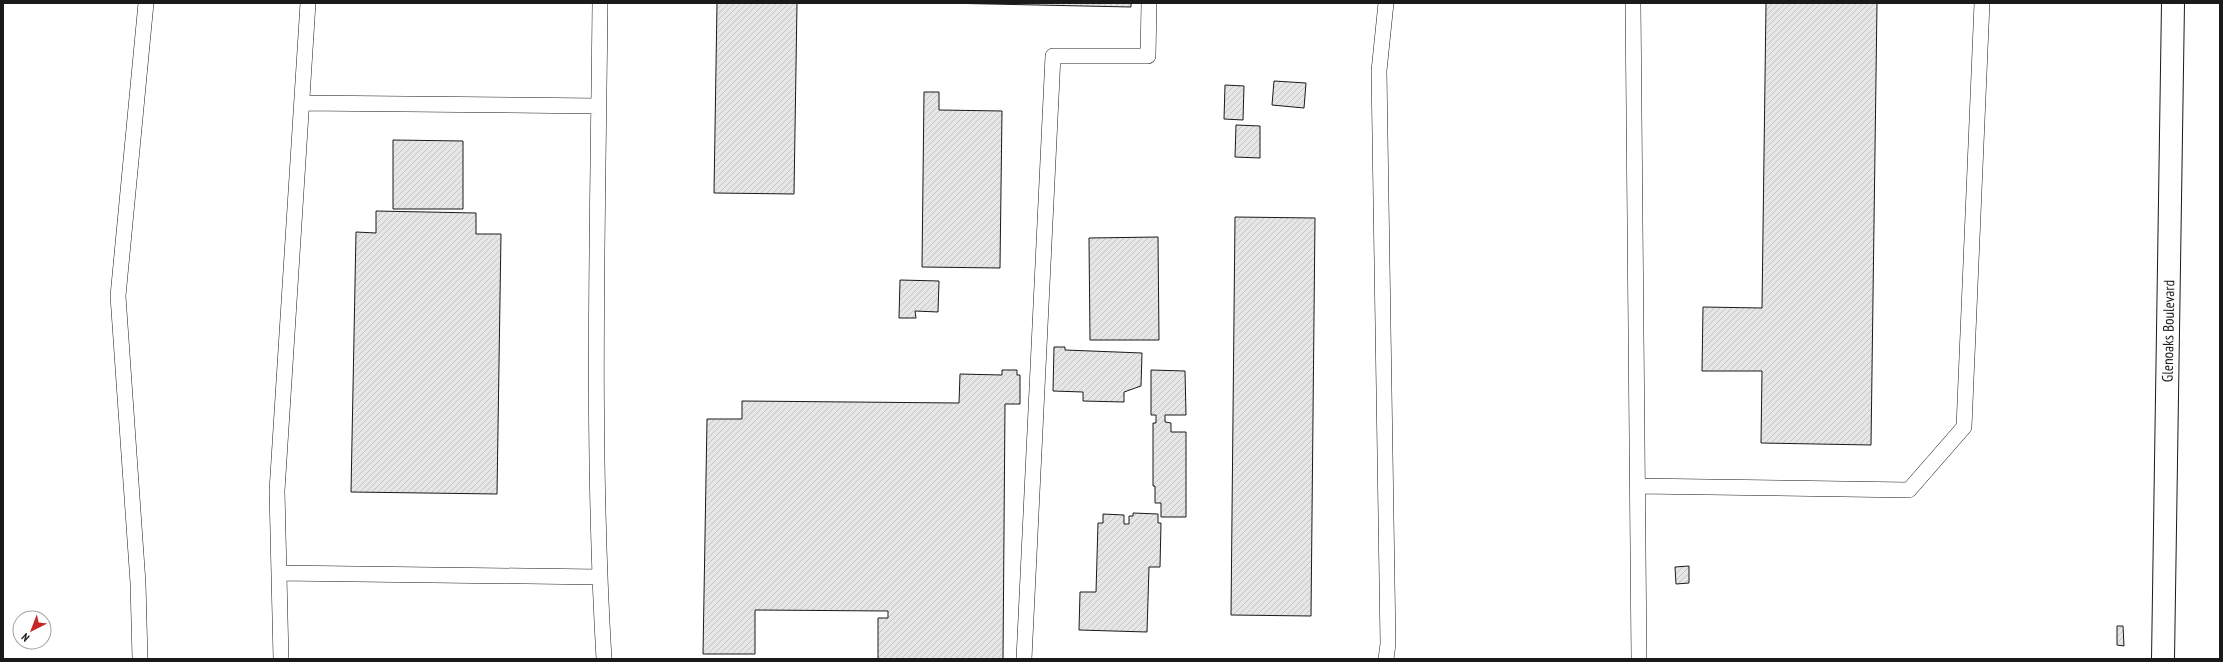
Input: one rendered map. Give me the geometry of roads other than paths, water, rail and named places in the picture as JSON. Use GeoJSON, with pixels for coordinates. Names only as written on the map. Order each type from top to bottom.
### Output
{"type":"FeatureCollection","features":[{"type":"Feature","properties":{"kind":"main road","name":"Glenoaks Boulevard"},"geometry":{"type":"LineString","coordinates":[[2163,659],[2173,3]]}},
{"type":"Feature","properties":{"kind":"lane"},"geometry":{"type":"LineString","coordinates":[[140,659],[138,583],[118,296],[147,12],[146,3]]}},
{"type":"Feature","properties":{"kind":"lane"},"geometry":{"type":"LineString","coordinates":[[281,659],[277,491],[308,3]]}},
{"type":"Feature","properties":{"kind":"lane"},"geometry":{"type":"LineString","coordinates":[[600,3],[597,411],[599,576],[604,659]]}},
{"type":"Feature","properties":{"kind":"lane"},"geometry":{"type":"LineString","coordinates":[[1024,659],[1053,56],[1148,56],[1148,3]]}},
{"type":"Feature","properties":{"kind":"lane"},"geometry":{"type":"LineString","coordinates":[[1386,3],[1379,71],[1388,644],[1386,659]]}},
{"type":"Feature","properties":{"kind":"lane"},"geometry":{"type":"LineString","coordinates":[[1633,3],[1639,659]]}},
{"type":"Feature","properties":{"kind":"lane"},"geometry":{"type":"LineString","coordinates":[[1637,486],[1909,490],[1964,427],[1982,3]]}},
{"type":"Feature","properties":{"kind":"lane"},"geometry":{"type":"LineString","coordinates":[[302,103],[599,106]]}},
{"type":"Feature","properties":{"kind":"lane"},"geometry":{"type":"LineString","coordinates":[[279,573],[599,576]]}}]}
